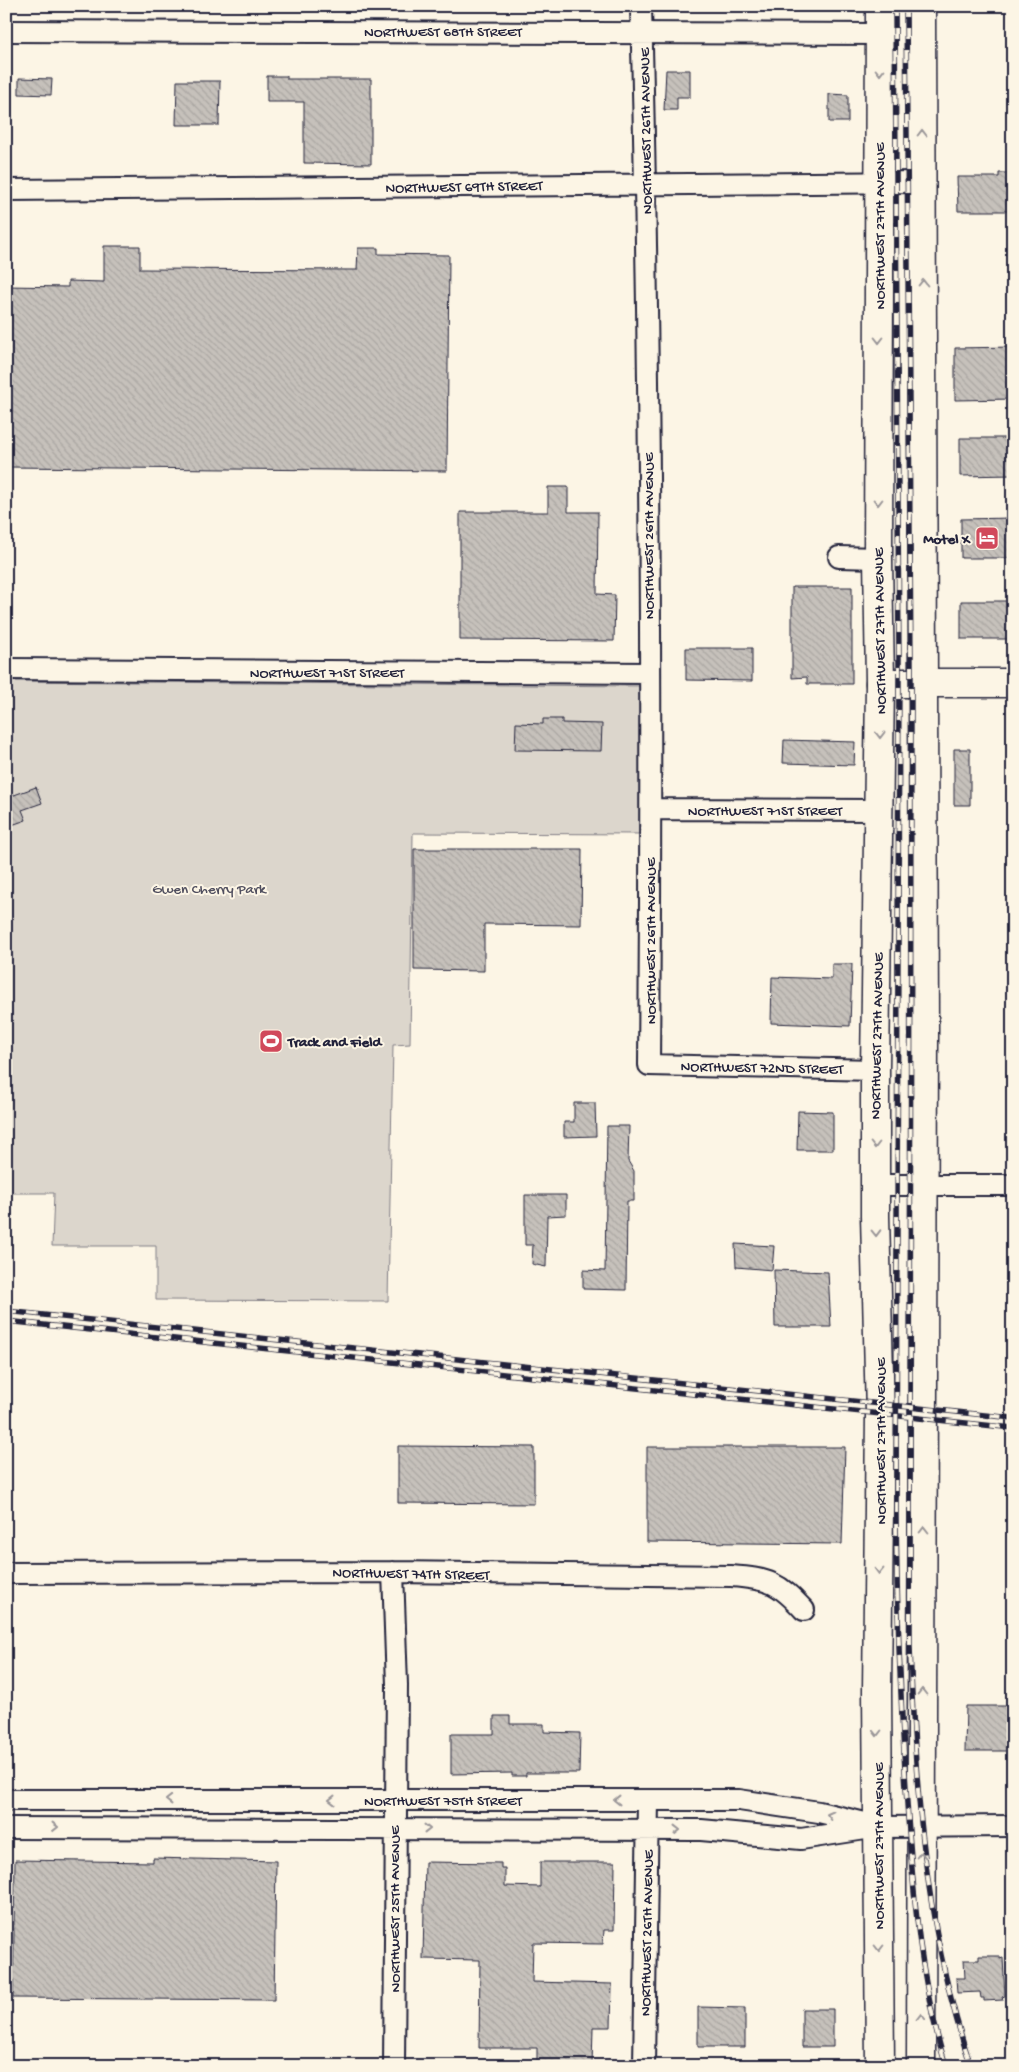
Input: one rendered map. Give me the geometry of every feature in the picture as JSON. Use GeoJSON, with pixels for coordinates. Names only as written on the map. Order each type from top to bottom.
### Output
{"type":"FeatureCollection","features":[{"type":"Feature","properties":{"kind":"main road","name":"NORTHWEST 27TH AVENUE"},"geometry":{"type":"LineString","coordinates":[[880,6],[878,558],[880,683],[875,1070],[875,1184],[880,1414],[878,1827],[880,2066]]}},
{"type":"Feature","properties":{"kind":"main road"},"geometry":{"type":"LineString","coordinates":[[920,2066],[924,1184],[921,6]]}},
{"type":"Feature","properties":{"kind":"main road"},"geometry":{"type":"LineString","coordinates":[[880,683],[1013,683]]}},
{"type":"Feature","properties":{"kind":"street","name":"NORTHWEST 26TH AVENUE"},"geometry":{"type":"LineString","coordinates":[[642,6],[647,184],[651,809],[649,1065]]}},
{"type":"Feature","properties":{"kind":"street","name":"NORTHWEST 68TH STREET"},"geometry":{"type":"LineString","coordinates":[[6,31],[880,34]]}},
{"type":"Feature","properties":{"kind":"street","name":"NORTHWEST 69TH STREET"},"geometry":{"type":"LineString","coordinates":[[6,190],[922,182]]}},
{"type":"Feature","properties":{"kind":"street"},"geometry":{"type":"LineString","coordinates":[[839,558],[878,558]]}},
{"type":"Feature","properties":{"kind":"street","name":"NORTHWEST 71ST STREET"},"geometry":{"type":"LineString","coordinates":[[6,669],[649,673]]}},
{"type":"Feature","properties":{"kind":"street","name":"NORTHWEST 71ST STREET"},"geometry":{"type":"LineString","coordinates":[[651,809],[879,810]]}},
{"type":"Feature","properties":{"kind":"street","name":"NORTHWEST 72ND STREET"},"geometry":{"type":"LineString","coordinates":[[649,1065],[875,1070]]}},
{"type":"Feature","properties":{"kind":"street"},"geometry":{"type":"LineString","coordinates":[[875,1184],[1013,1186]]}},
{"type":"Feature","properties":{"kind":"street","name":"NORTHWEST 74TH STREET"},"geometry":{"type":"LineString","coordinates":[[6,1573],[393,1572],[752,1577],[777,1584],[804,1610]]}},
{"type":"Feature","properties":{"kind":"street","name":"NORTHWEST 25TH AVENUE"},"geometry":{"type":"LineString","coordinates":[[393,1572],[397,1685],[394,1800],[394,2066]]}},
{"type":"Feature","properties":{"kind":"street","name":"NORTHWEST 75TH STREET"},"geometry":{"type":"LineString","coordinates":[[6,1800],[739,1800],[819,1812],[878,1827]]}},
{"type":"Feature","properties":{"kind":"street"},"geometry":{"type":"LineString","coordinates":[[118,1800],[118,1827]]}},
{"type":"Feature","properties":{"kind":"street"},"geometry":{"type":"LineString","coordinates":[[249,1800],[249,1828]]}},
{"type":"Feature","properties":{"kind":"street"},"geometry":{"type":"LineString","coordinates":[[527,1800],[527,1829]]}},
{"type":"Feature","properties":{"kind":"street","name":"NORTHWEST 26TH AVENUE"},"geometry":{"type":"LineString","coordinates":[[644,2066],[648,1800]]}},
{"type":"Feature","properties":{"kind":"street","name":"NORTHWEST 75TH STREET"},"geometry":{"type":"LineString","coordinates":[[6,1828],[701,1830],[800,1839],[878,1827],[1013,1826]]}},
{"type":"Feature","properties":{"kind":"green space","name":"Gwen Cherry Park"},"geometry":{"type":"Polygon","coordinates":[[[6,681],[643,686],[643,834],[413,833],[410,1044],[393,1045],[388,1301],[156,1300],[156,1246],[52,1246],[54,1193],[6,1193],[6,681]]]}},
{"type":"Feature","properties":{"kind":"building"},"geometry":{"type":"Polygon","coordinates":[[[666,70],[690,70],[690,97],[677,97],[677,110],[664,110],[666,70]]]}},
{"type":"Feature","properties":{"kind":"building"},"geometry":{"type":"Polygon","coordinates":[[[267,76],[287,76],[287,79],[371,79],[371,164],[304,163],[304,102],[267,102],[267,76]]]}},
{"type":"Feature","properties":{"kind":"building"},"geometry":{"type":"Polygon","coordinates":[[[19,78],[52,79],[51,95],[19,94],[19,78]]]}},
{"type":"Feature","properties":{"kind":"building"},"geometry":{"type":"Polygon","coordinates":[[[177,81],[220,81],[219,125],[176,125],[177,81]]]}},
{"type":"Feature","properties":{"kind":"building"},"geometry":{"type":"Polygon","coordinates":[[[829,94],[848,95],[848,122],[829,122],[829,94]]]}},
{"type":"Feature","properties":{"kind":"building"},"geometry":{"type":"Polygon","coordinates":[[[999,173],[1013,173],[1013,211],[958,211],[957,177],[999,177],[999,173]]]}},
{"type":"Feature","properties":{"kind":"building"},"geometry":{"type":"Polygon","coordinates":[[[104,246],[140,246],[140,269],[357,270],[358,248],[378,248],[378,254],[449,255],[447,471],[6,467],[6,286],[68,287],[68,281],[104,282],[104,246]]]}},
{"type":"Feature","properties":{"kind":"building"},"geometry":{"type":"Polygon","coordinates":[[[1013,347],[1013,399],[955,400],[955,348],[1013,347]]]}},
{"type":"Feature","properties":{"kind":"building"},"geometry":{"type":"Polygon","coordinates":[[[960,438],[1013,438],[1013,475],[960,476],[960,438]]]}},
{"type":"Feature","properties":{"kind":"building"},"geometry":{"type":"Polygon","coordinates":[[[548,487],[568,487],[568,512],[598,512],[597,594],[615,595],[614,641],[460,640],[460,512],[548,512],[548,487]]]}},
{"type":"Feature","properties":{"kind":"building","name":"Motel X"},"geometry":{"type":"Polygon","coordinates":[[[1013,518],[1013,558],[961,558],[961,519],[1013,518]]]}},
{"type":"Feature","properties":{"kind":"building"},"geometry":{"type":"Polygon","coordinates":[[[792,587],[852,587],[852,684],[807,684],[807,677],[792,678],[792,587]]]}},
{"type":"Feature","properties":{"kind":"building"},"geometry":{"type":"Polygon","coordinates":[[[961,601],[1013,601],[1013,639],[961,639],[961,601]]]}},
{"type":"Feature","properties":{"kind":"building"},"geometry":{"type":"Polygon","coordinates":[[[686,648],[752,648],[752,681],[686,680],[686,648]]]}},
{"type":"Feature","properties":{"kind":"building"},"geometry":{"type":"Polygon","coordinates":[[[543,719],[562,719],[562,723],[602,724],[601,751],[515,750],[516,723],[543,724],[543,719]]]}},
{"type":"Feature","properties":{"kind":"building"},"geometry":{"type":"Polygon","coordinates":[[[784,740],[855,742],[854,765],[783,763],[784,740]]]}},
{"type":"Feature","properties":{"kind":"building"},"geometry":{"type":"Polygon","coordinates":[[[954,749],[970,749],[970,805],[954,805],[954,749]]]}},
{"type":"Feature","properties":{"kind":"building"},"geometry":{"type":"Polygon","coordinates":[[[36,787],[42,803],[22,810],[26,820],[6,827],[6,798],[36,787]]]}},
{"type":"Feature","properties":{"kind":"building"},"geometry":{"type":"Polygon","coordinates":[[[414,849],[582,849],[581,925],[484,924],[484,971],[414,970],[414,849]]]}},
{"type":"Feature","properties":{"kind":"building"},"geometry":{"type":"Polygon","coordinates":[[[832,964],[852,964],[850,1026],[771,1023],[772,977],[832,979],[832,964]]]}},
{"type":"Feature","properties":{"kind":"building"},"geometry":{"type":"Polygon","coordinates":[[[574,1103],[595,1103],[596,1136],[564,1137],[564,1122],[574,1122],[574,1103]]]}},
{"type":"Feature","properties":{"kind":"building"},"geometry":{"type":"Polygon","coordinates":[[[798,1111],[833,1112],[833,1150],[797,1150],[798,1111]]]}},
{"type":"Feature","properties":{"kind":"building"},"geometry":{"type":"Polygon","coordinates":[[[607,1126],[629,1126],[628,1161],[634,1171],[634,1201],[627,1201],[626,1290],[583,1289],[583,1270],[605,1271],[607,1126]]]}},
{"type":"Feature","properties":{"kind":"building"},"geometry":{"type":"Polygon","coordinates":[[[525,1195],[566,1195],[566,1215],[547,1216],[546,1267],[532,1264],[533,1245],[525,1245],[525,1195]]]}},
{"type":"Feature","properties":{"kind":"building"},"geometry":{"type":"Polygon","coordinates":[[[735,1244],[774,1246],[772,1270],[736,1267],[735,1244]]]}},
{"type":"Feature","properties":{"kind":"building"},"geometry":{"type":"Polygon","coordinates":[[[774,1270],[828,1272],[831,1327],[775,1327],[774,1270]]]}},
{"type":"Feature","properties":{"kind":"building"},"geometry":{"type":"Polygon","coordinates":[[[398,1446],[534,1447],[534,1504],[398,1503],[398,1446]]]}},
{"type":"Feature","properties":{"kind":"building"},"geometry":{"type":"Polygon","coordinates":[[[647,1447],[845,1447],[842,1544],[647,1542],[647,1447]]]}},
{"type":"Feature","properties":{"kind":"building"},"geometry":{"type":"Polygon","coordinates":[[[966,1706],[1013,1706],[1013,1751],[965,1751],[966,1706]]]}},
{"type":"Feature","properties":{"kind":"building"},"geometry":{"type":"Polygon","coordinates":[[[494,1716],[510,1716],[510,1724],[544,1724],[544,1732],[580,1733],[579,1773],[526,1773],[526,1776],[512,1776],[512,1773],[451,1774],[451,1734],[494,1734],[494,1716]]]}},
{"type":"Feature","properties":{"kind":"building"},"geometry":{"type":"Polygon","coordinates":[[[153,1858],[276,1861],[274,2000],[13,1998],[15,1860],[153,1862],[153,1858]]]}},
{"type":"Feature","properties":{"kind":"building"},"geometry":{"type":"Polygon","coordinates":[[[425,1862],[501,1863],[501,1868],[505,1868],[505,1886],[540,1887],[540,1862],[615,1862],[614,1930],[604,1930],[603,1944],[533,1943],[532,1982],[612,1984],[611,2027],[593,2027],[592,2066],[537,2066],[537,2048],[479,2048],[480,1960],[423,1959],[425,1862]]]}},
{"type":"Feature","properties":{"kind":"building"},"geometry":{"type":"Polygon","coordinates":[[[979,1956],[1000,1956],[1000,1959],[1003,1958],[1005,1996],[1002,1997],[1003,2000],[984,2001],[984,1998],[981,1998],[980,1992],[957,1993],[956,1978],[965,1978],[964,1960],[979,1960],[979,1956]]]}},
{"type":"Feature","properties":{"kind":"building"},"geometry":{"type":"Polygon","coordinates":[[[698,2007],[745,2008],[745,2047],[698,2047],[698,2007]]]}},
{"type":"Feature","properties":{"kind":"building"},"geometry":{"type":"Polygon","coordinates":[[[802,2009],[833,2009],[833,2047],[802,2047],[802,2009]]]}},
{"type":"Feature","properties":{"kind":"railway"},"geometry":{"type":"LineString","coordinates":[[895,6],[899,666],[897,1591],[910,1849],[916,1912],[930,2005],[946,2066]]}},
{"type":"Feature","properties":{"kind":"railway"},"geometry":{"type":"LineString","coordinates":[[906,6],[911,666],[910,1646],[915,1752],[925,1858],[943,1963],[955,2015],[971,2066]]}},
{"type":"Feature","properties":{"kind":"railway"},"geometry":{"type":"LineString","coordinates":[[6,1311],[1013,1418]]}},
{"type":"Feature","properties":{"kind":"railway"},"geometry":{"type":"LineString","coordinates":[[6,1321],[1013,1428]]}},
{"type":"Feature","properties":{"kind":"place","name":"Motel X"},"geometry":{"type":"Point","coordinates":[987,538]}},
{"type":"Feature","properties":{"kind":"place","name":"Track and Field"},"geometry":{"type":"Point","coordinates":[271,1041]}}]}
